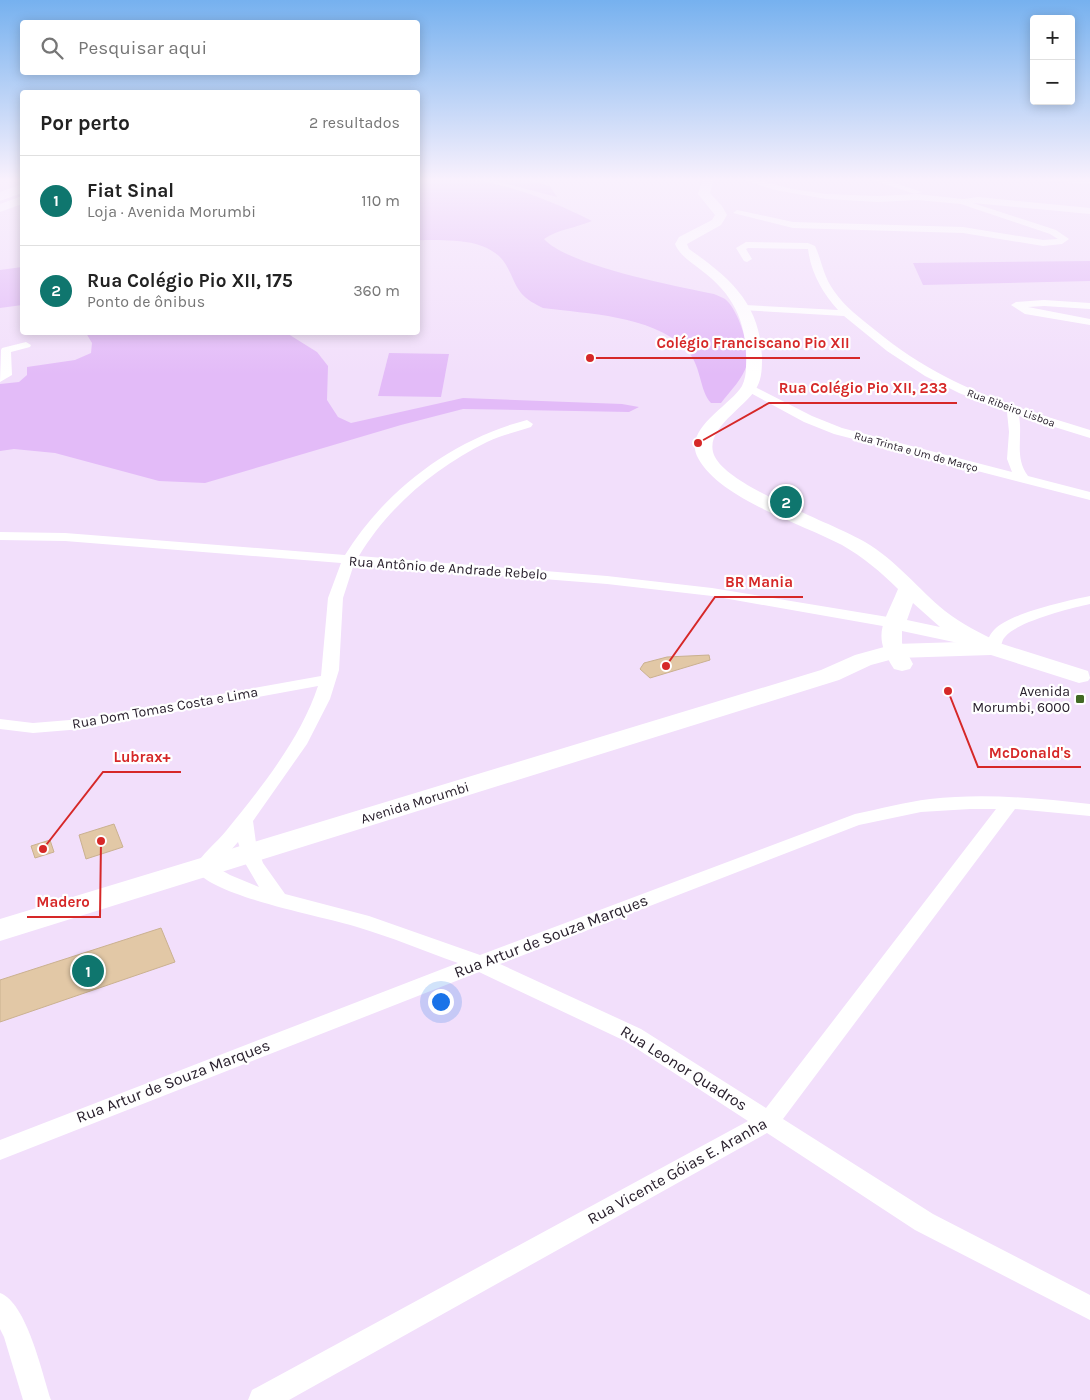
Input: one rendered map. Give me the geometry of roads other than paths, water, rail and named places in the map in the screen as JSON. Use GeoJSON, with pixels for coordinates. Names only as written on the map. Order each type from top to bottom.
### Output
{"type":"FeatureCollection","features":[{"type":"Feature","properties":{"kind":"main road"},"geometry":{"type":"LineString","coordinates":[[904,660],[978,657],[987,654],[993,648]]}},
{"type":"Feature","properties":{"kind":"main road","name":"Avenida Morumbi"},"geometry":{"type":"LineString","coordinates":[[993,648],[1085,677]]}},
{"type":"Feature","properties":{"kind":"main road","name":"Avenida Morumbi"},"geometry":{"type":"LineString","coordinates":[[0,930],[830,675],[904,660],[985,662],[1085,677]]}},
{"type":"Feature","properties":{"kind":"street"},"geometry":{"type":"LineString","coordinates":[[680,243],[684,251],[736,292],[745,308],[754,344],[754,368],[749,388],[722,414],[705,436],[703,446],[705,456],[729,480],[751,494],[832,532],[878,559],[946,621],[993,648]]}},
{"type":"Feature","properties":{"kind":"street","name":"Rua Ribeiro Lisboa"},"geometry":{"type":"LineString","coordinates":[[747,259],[741,248],[746,245],[803,245],[812,248],[818,273],[828,292],[847,314],[891,349],[929,374],[963,391],[1012,410],[1090,434]]}},
{"type":"Feature","properties":{"kind":"street"},"geometry":{"type":"LineString","coordinates":[[1090,306],[1044,303],[1016,305],[1020,309],[1029,312],[1090,322]]}},
{"type":"Feature","properties":{"kind":"street"},"geometry":{"type":"LineString","coordinates":[[745,308],[847,314]]}},
{"type":"Feature","properties":{"kind":"street"},"geometry":{"type":"LineString","coordinates":[[0,379],[6,375],[6,350],[26,345]]}},
{"type":"Feature","properties":{"kind":"street","name":"Rua Trinta e Um de Março"},"geometry":{"type":"LineString","coordinates":[[749,388],[808,419],[838,431],[1090,496]]}},
{"type":"Feature","properties":{"kind":"street"},"geometry":{"type":"LineString","coordinates":[[1012,410],[1015,433],[1011,456],[1015,468],[1024,480]]}},
{"type":"Feature","properties":{"kind":"street"},"geometry":{"type":"LineString","coordinates":[[202,868],[223,849],[245,822],[282,772],[314,722],[329,679],[338,588],[357,545],[374,524],[421,479],[463,450],[484,439],[527,424]]}},
{"type":"Feature","properties":{"kind":"street","name":"Rua Antônio de Andrade Rebelo"},"geometry":{"type":"LineString","coordinates":[[0,536],[65,537],[607,580],[712,592],[894,623]]}},
{"type":"Feature","properties":{"kind":"street"},"geometry":{"type":"LineString","coordinates":[[904,660],[891,643],[891,633],[909,588]]}},
{"type":"Feature","properties":{"kind":"street"},"geometry":{"type":"LineString","coordinates":[[993,648],[1000,632],[1008,627],[1059,607],[1090,600]]}},
{"type":"Feature","properties":{"kind":"street"},"geometry":{"type":"LineString","coordinates":[[894,623],[958,637],[993,648]]}},
{"type":"Feature","properties":{"kind":"street","name":"Rua Dom Tomas Costa e Lima"},"geometry":{"type":"LineString","coordinates":[[0,724],[33,728],[82,724],[329,679]]}},
{"type":"Feature","properties":{"kind":"street","name":"Rua Artur de Souza Marques"},"geometry":{"type":"LineString","coordinates":[[0,1150],[140,1093],[855,820],[928,806],[1010,803],[1090,810]]}},
{"type":"Feature","properties":{"kind":"street","name":"Rua Vicente Góias E. Aranha"},"geometry":{"type":"LineString","coordinates":[[262,1400],[769,1121],[1010,803]]}},
{"type":"Feature","properties":{"kind":"street"},"geometry":{"type":"LineString","coordinates":[[245,822],[246,839],[250,854],[259,872],[278,898]]}},
{"type":"Feature","properties":{"kind":"street","name":"Rua Leonor Quadros"},"geometry":{"type":"LineString","coordinates":[[202,868],[245,890],[362,921],[479,963],[633,1035],[924,1222],[1090,1308]]}},
{"type":"Feature","properties":{"kind":"street"},"geometry":{"type":"LineString","coordinates":[[0,1305],[16,1332],[37,1400]]}},
{"type":"Feature","properties":{"kind":"place","name":"Colégio Franciscano Pio XII"},"geometry":{"type":"Point","coordinates":[590,358]}},
{"type":"Feature","properties":{"kind":"place","name":"Rua Colégio Pio XII, 233"},"geometry":{"type":"Point","coordinates":[698,443]}},
{"type":"Feature","properties":{"kind":"place","name":"Rua Colégio Pio XII, 175"},"geometry":{"type":"Point","coordinates":[786,502]}},
{"type":"Feature","properties":{"kind":"place","name":"BR Mania"},"geometry":{"type":"Point","coordinates":[666,666]}},
{"type":"Feature","properties":{"kind":"place","name":"McDonald's"},"geometry":{"type":"Point","coordinates":[948,691]}},
{"type":"Feature","properties":{"kind":"place","name":"Avenida Morumbi, 6000"},"geometry":{"type":"Point","coordinates":[1080,699]}},
{"type":"Feature","properties":{"kind":"place","name":"Madero"},"geometry":{"type":"Point","coordinates":[101,841]}},
{"type":"Feature","properties":{"kind":"place","name":"Lubrax+"},"geometry":{"type":"Point","coordinates":[43,849]}},
{"type":"Feature","properties":{"kind":"place","name":"Fiat Sinal"},"geometry":{"type":"Point","coordinates":[88,971]}}]}
